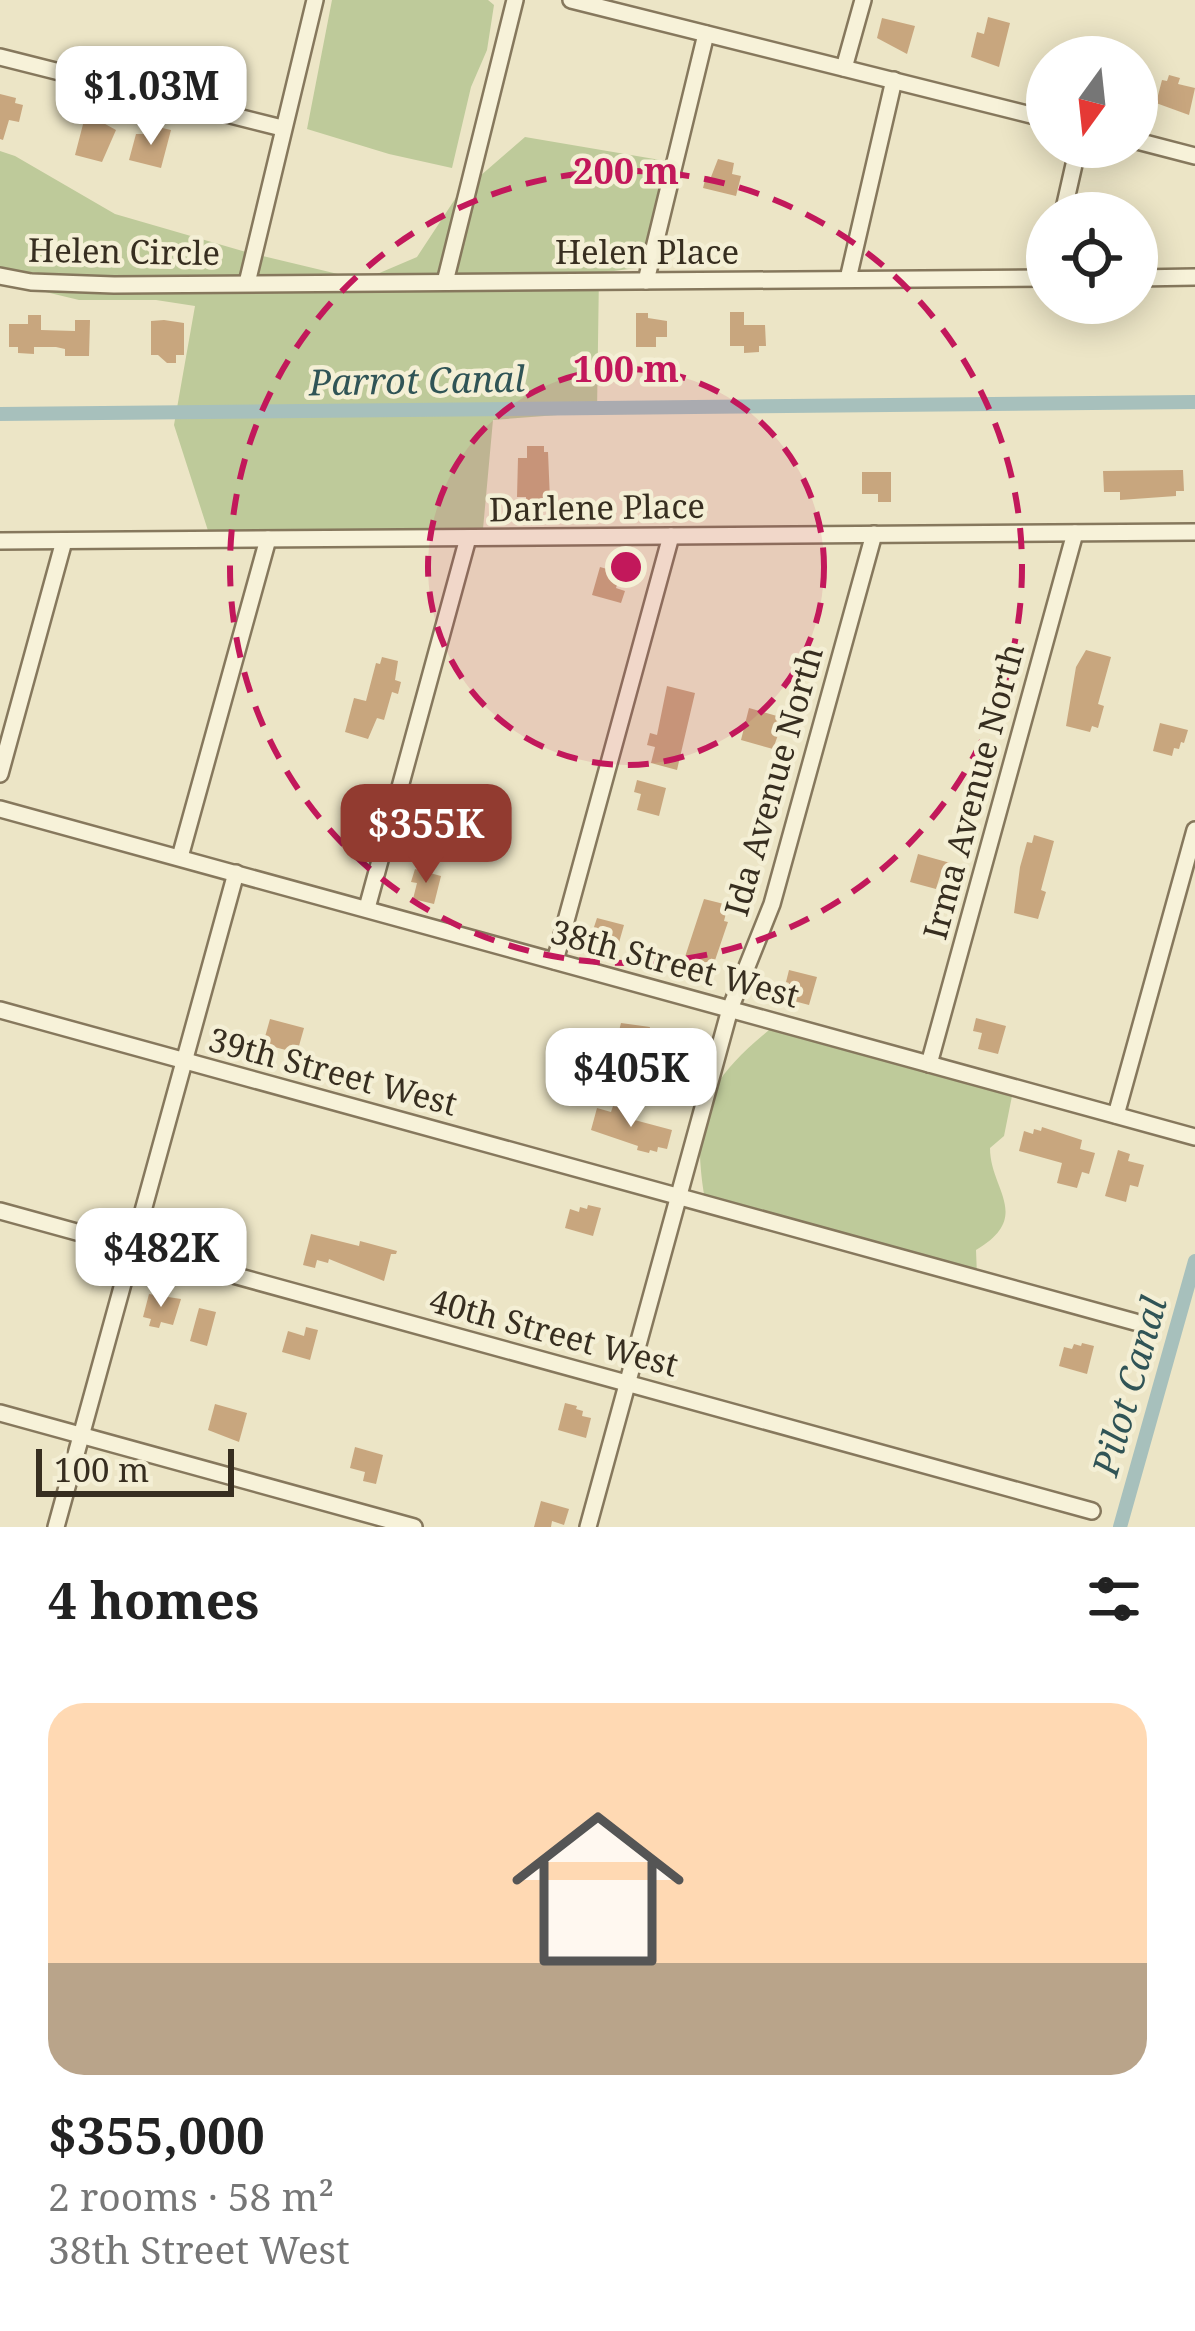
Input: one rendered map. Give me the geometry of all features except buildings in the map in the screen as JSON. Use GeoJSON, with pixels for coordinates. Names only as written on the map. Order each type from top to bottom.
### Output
{"type":"FeatureCollection","features":[{"type":"Feature","properties":{"kind":"street"},"geometry":{"type":"LineString","coordinates":[[247,283],[315,0]]}},
{"type":"Feature","properties":{"kind":"street"},"geometry":{"type":"LineString","coordinates":[[445,282],[515,0]]}},
{"type":"Feature","properties":{"kind":"street"},"geometry":{"type":"LineString","coordinates":[[572,0],[1026,114]]}},
{"type":"Feature","properties":{"kind":"street"},"geometry":{"type":"LineString","coordinates":[[844,68],[862,0]]}},
{"type":"Feature","properties":{"kind":"street"},"geometry":{"type":"LineString","coordinates":[[646,281],[706,34]]}},
{"type":"Feature","properties":{"kind":"street"},"geometry":{"type":"LineString","coordinates":[[0,57],[282,128]]}},
{"type":"Feature","properties":{"kind":"street"},"geometry":{"type":"LineString","coordinates":[[848,279],[894,80]]}},
{"type":"Feature","properties":{"kind":"street"},"geometry":{"type":"LineString","coordinates":[[1158,146],[1195,156]]}},
{"type":"Feature","properties":{"kind":"street","name":"Helen Circle"},"geometry":{"type":"LineString","coordinates":[[0,276],[114,286],[247,283]]}},
{"type":"Feature","properties":{"kind":"street","name":"Helen Place"},"geometry":{"type":"LineString","coordinates":[[247,283],[1026,278]]}},
{"type":"Feature","properties":{"kind":"street"},"geometry":{"type":"LineString","coordinates":[[1158,278],[1195,278]]}},
{"type":"Feature","properties":{"kind":"street","name":"Darlene Place"},"geometry":{"type":"LineString","coordinates":[[0,541],[1195,532]]}},
{"type":"Feature","properties":{"kind":"street","name":"Irma Avenue North"},"geometry":{"type":"LineString","coordinates":[[929,1064],[1075,533]]}},
{"type":"Feature","properties":{"kind":"street","name":"Ida Avenue North"},"geometry":{"type":"LineString","coordinates":[[588,1527],[730,1009],[772,904],[874,534]]}},
{"type":"Feature","properties":{"kind":"street"},"geometry":{"type":"LineString","coordinates":[[555,961],[670,536]]}},
{"type":"Feature","properties":{"kind":"street"},"geometry":{"type":"LineString","coordinates":[[367,908],[468,538]]}},
{"type":"Feature","properties":{"kind":"street"},"geometry":{"type":"LineString","coordinates":[[180,857],[268,539]]}},
{"type":"Feature","properties":{"kind":"street"},"geometry":{"type":"LineString","coordinates":[[0,774],[64,542]]}},
{"type":"Feature","properties":{"kind":"street","name":"38th Street West"},"geometry":{"type":"LineString","coordinates":[[0,808],[1195,1137]]}},
{"type":"Feature","properties":{"kind":"street"},"geometry":{"type":"LineString","coordinates":[[1116,1115],[1195,830]]}},
{"type":"Feature","properties":{"kind":"street"},"geometry":{"type":"LineString","coordinates":[[56,1527],[236,873]]}},
{"type":"Feature","properties":{"kind":"street","name":"39th Street West"},"geometry":{"type":"LineString","coordinates":[[0,1010],[1135,1322]]}},
{"type":"Feature","properties":{"kind":"street","name":"40th Street West"},"geometry":{"type":"LineString","coordinates":[[0,1211],[1092,1511]]}},
{"type":"Feature","properties":{"kind":"street"},"geometry":{"type":"LineString","coordinates":[[0,1413],[414,1527]]}},
{"type":"Feature","properties":{"kind":"green space"},"geometry":{"type":"Polygon","coordinates":[[[332,0],[488,0],[494,5],[487,50],[471,87],[452,168],[307,129],[332,0]]]}},
{"type":"Feature","properties":{"kind":"green space"},"geometry":{"type":"Polygon","coordinates":[[[525,137],[672,162],[659,265],[599,273],[597,412],[493,420],[483,529],[211,540],[174,425],[195,306],[156,300],[79,300],[0,281],[0,151],[115,214],[363,280],[417,257],[457,196],[525,137]]]}},
{"type":"Feature","properties":{"kind":"green space"},"geometry":{"type":"Polygon","coordinates":[[[779,1022],[1012,1096],[1004,1136],[990,1148],[1005,1214],[993,1238],[976,1250],[977,1276],[706,1206],[700,1146],[709,1100],[734,1062],[779,1022]]]}},
{"type":"Feature","properties":{"kind":"waterway","name":"Parrot Canal"},"geometry":{"type":"LineString","coordinates":[[0,414],[1195,402]]}},
{"type":"Feature","properties":{"kind":"waterway","name":"Pilot Canal"},"geometry":{"type":"LineString","coordinates":[[1120,1527],[1195,1261]]}}]}
